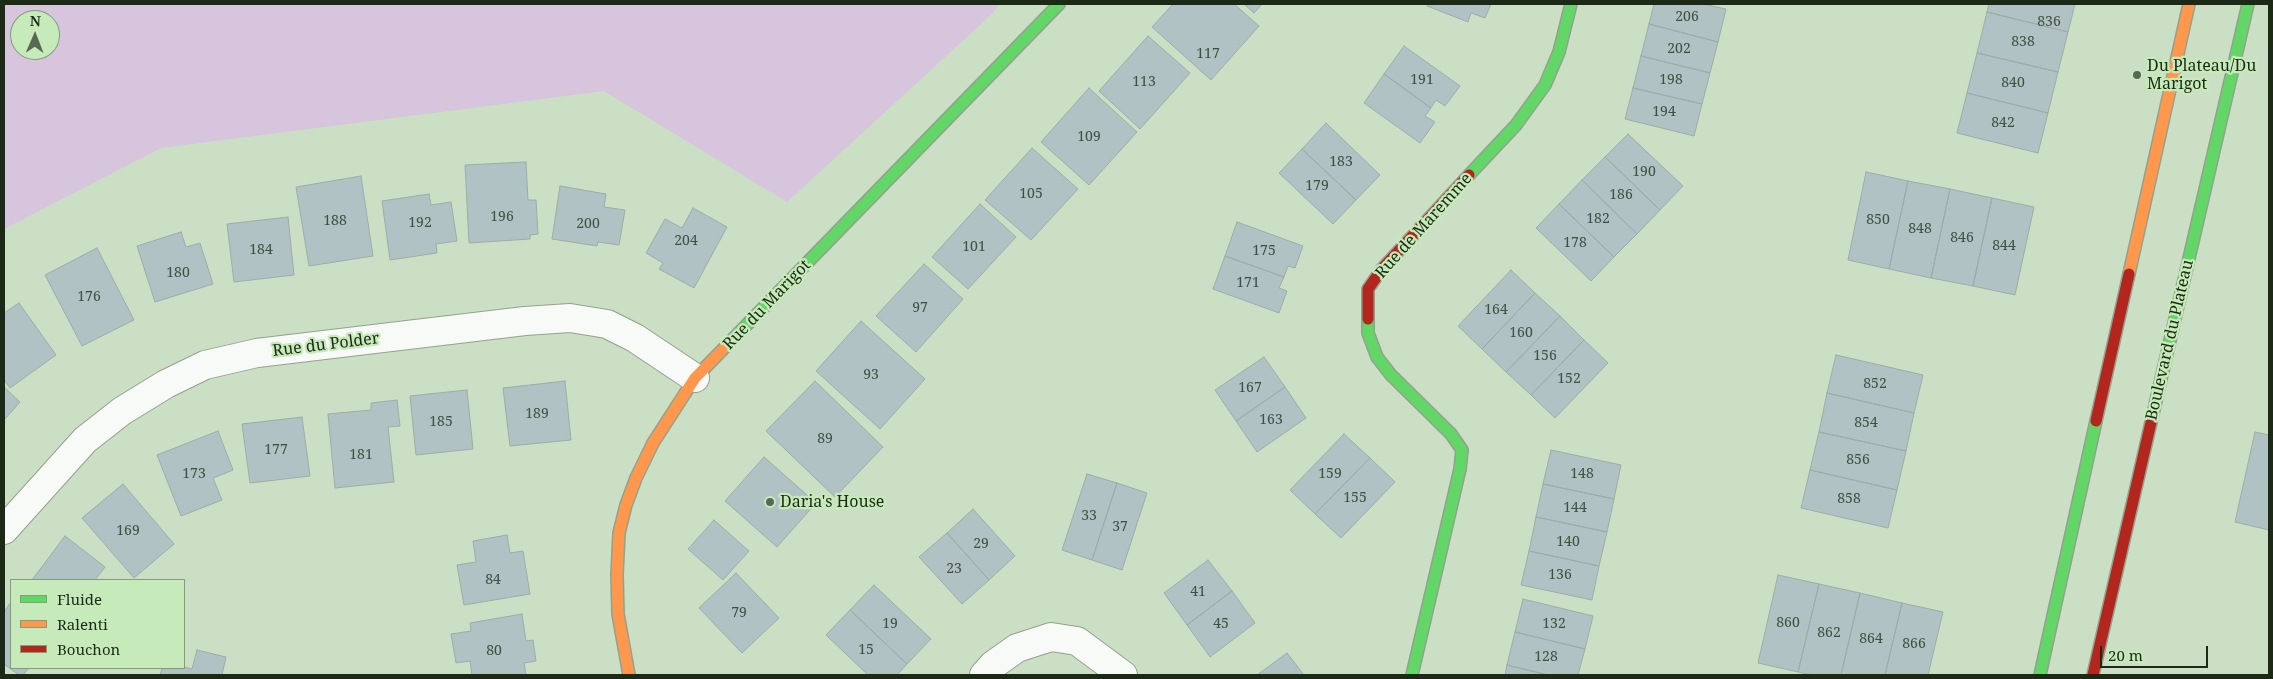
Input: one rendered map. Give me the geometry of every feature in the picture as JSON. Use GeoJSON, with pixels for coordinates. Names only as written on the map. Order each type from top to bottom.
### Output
{"type":"FeatureCollection","features":[{"type":"Feature","properties":{"kind":"street","name":"Rue du Marigot"},"geometry":{"type":"LineString","coordinates":[[629,675],[618,614],[619,533],[632,487],[653,443],[695,378],[1059,4]]}},
{"type":"Feature","properties":{"kind":"street","name":"Rue de Maremme"},"geometry":{"type":"LineString","coordinates":[[1412,675],[1460,469],[1462,450],[1451,434],[1391,375],[1377,357],[1368,333],[1368,289],[1382,269],[1516,125],[1534,101],[1545,85],[1559,52],[1571,4]]}},
{"type":"Feature","properties":{"kind":"street"},"geometry":{"type":"LineString","coordinates":[[2040,675],[2189,4]]}},
{"type":"Feature","properties":{"kind":"street","name":"Boulevard du Plateau"},"geometry":{"type":"LineString","coordinates":[[2092,675],[2248,4]]}},
{"type":"Feature","properties":{"kind":"street","name":"Rue du Polder"},"geometry":{"type":"LineString","coordinates":[[4,530],[85,440],[122,410],[166,384],[205,365],[257,353],[525,321],[570,318],[607,324],[635,338],[695,378]]}},
{"type":"Feature","properties":{"kind":"street"},"geometry":{"type":"LineString","coordinates":[[984,675],[993,665],[1017,648],[1051,637],[1077,641],[1123,675]]}},
{"type":"Feature","properties":{"kind":"shaded area"},"geometry":{"type":"Polygon","coordinates":[[[4,4],[999,4],[993,13],[787,202],[604,91],[161,148],[4,229],[4,4]]]}},
{"type":"Feature","properties":{"kind":"building"},"geometry":{"type":"Polygon","coordinates":[[[1173,4],[1234,4],[1259,26],[1211,80],[1152,27],[1173,4]]]}},
{"type":"Feature","properties":{"kind":"building"},"geometry":{"type":"Polygon","coordinates":[[[1244,4],[1262,4],[1254,13],[1244,4]]]}},
{"type":"Feature","properties":{"kind":"building"},"geometry":{"type":"Polygon","coordinates":[[[1428,4],[1491,4],[1485,18],[1471,13],[1468,22],[1427,6],[1428,4]]]}},
{"type":"Feature","properties":{"kind":"building"},"geometry":{"type":"Polygon","coordinates":[[[1654,4],[1703,4],[1726,9],[1718,42],[1649,24],[1654,4]]]}},
{"type":"Feature","properties":{"kind":"building"},"geometry":{"type":"Polygon","coordinates":[[[1989,4],[2075,4],[2068,32],[1987,12],[1989,4]]]}},
{"type":"Feature","properties":{"kind":"building"},"geometry":{"type":"Polygon","coordinates":[[[1987,12],[2068,32],[2058,72],[1977,53],[1987,12]]]}},
{"type":"Feature","properties":{"kind":"building"},"geometry":{"type":"Polygon","coordinates":[[[1649,24],[1718,42],[1710,73],[1641,56],[1649,24]]]}},
{"type":"Feature","properties":{"kind":"building"},"geometry":{"type":"Polygon","coordinates":[[[1148,36],[1190,73],[1140,129],[1099,91],[1148,36]]]}},
{"type":"Feature","properties":{"kind":"building"},"geometry":{"type":"Polygon","coordinates":[[[1404,46],[1460,86],[1445,106],[1436,100],[1431,108],[1384,74],[1404,46]]]}},
{"type":"Feature","properties":{"kind":"building"},"geometry":{"type":"Polygon","coordinates":[[[1977,53],[2058,72],[2048,113],[1967,93],[1977,53]]]}},
{"type":"Feature","properties":{"kind":"building"},"geometry":{"type":"Polygon","coordinates":[[[1641,56],[1710,73],[1702,104],[1633,88],[1641,56]]]}},
{"type":"Feature","properties":{"kind":"building"},"geometry":{"type":"Polygon","coordinates":[[[1384,74],[1431,108],[1425,116],[1435,122],[1420,143],[1364,103],[1384,74]]]}},
{"type":"Feature","properties":{"kind":"building"},"geometry":{"type":"Polygon","coordinates":[[[1089,88],[1137,132],[1089,185],[1041,142],[1089,88]]]}},
{"type":"Feature","properties":{"kind":"building"},"geometry":{"type":"Polygon","coordinates":[[[1633,88],[1702,104],[1694,136],[1625,119],[1633,88]]]}},
{"type":"Feature","properties":{"kind":"building"},"geometry":{"type":"Polygon","coordinates":[[[1967,93],[2048,113],[2038,153],[1957,133],[1967,93]]]}},
{"type":"Feature","properties":{"kind":"building"},"geometry":{"type":"Polygon","coordinates":[[[1326,123],[1380,175],[1356,200],[1302,149],[1326,123]]]}},
{"type":"Feature","properties":{"kind":"building"},"geometry":{"type":"Polygon","coordinates":[[[1628,134],[1683,186],[1660,210],[1605,157],[1628,134]]]}},
{"type":"Feature","properties":{"kind":"building"},"geometry":{"type":"Polygon","coordinates":[[[1032,148],[1078,189],[1031,240],[985,200],[1032,148]]]}},
{"type":"Feature","properties":{"kind":"building"},"geometry":{"type":"Polygon","coordinates":[[[1302,149],[1356,200],[1333,224],[1279,173],[1302,149]]]}},
{"type":"Feature","properties":{"kind":"building"},"geometry":{"type":"Polygon","coordinates":[[[1605,157],[1660,210],[1637,234],[1582,180],[1605,157]]]}},
{"type":"Feature","properties":{"kind":"building"},"geometry":{"type":"Polygon","coordinates":[[[526,162],[528,200],[536,200],[538,234],[530,235],[530,239],[469,243],[465,165],[526,162]]]}},
{"type":"Feature","properties":{"kind":"building"},"geometry":{"type":"Polygon","coordinates":[[[1866,172],[1908,181],[1889,269],[1848,260],[1866,172]]]}},
{"type":"Feature","properties":{"kind":"building"},"geometry":{"type":"Polygon","coordinates":[[[361,176],[373,256],[309,266],[296,187],[361,176]]]}},
{"type":"Feature","properties":{"kind":"building"},"geometry":{"type":"Polygon","coordinates":[[[1582,180],[1637,234],[1614,257],[1559,204],[1582,180]]]}},
{"type":"Feature","properties":{"kind":"building"},"geometry":{"type":"Polygon","coordinates":[[[1908,181],[1950,189],[1931,278],[1889,269],[1908,181]]]}},
{"type":"Feature","properties":{"kind":"building"},"geometry":{"type":"Polygon","coordinates":[[[560,186],[606,194],[604,207],[625,210],[619,245],[598,242],[597,246],[552,239],[560,186]]]}},
{"type":"Feature","properties":{"kind":"building"},"geometry":{"type":"Polygon","coordinates":[[[1950,189],[1992,198],[1973,286],[1931,278],[1950,189]]]}},
{"type":"Feature","properties":{"kind":"building"},"geometry":{"type":"Polygon","coordinates":[[[429,194],[431,205],[451,202],[457,241],[436,244],[437,253],[390,260],[382,201],[429,194]]]}},
{"type":"Feature","properties":{"kind":"building"},"geometry":{"type":"Polygon","coordinates":[[[1992,198],[2034,207],[2015,295],[1973,286],[1992,198]]]}},
{"type":"Feature","properties":{"kind":"building"},"geometry":{"type":"Polygon","coordinates":[[[980,204],[1016,237],[968,289],[932,257],[980,204]]]}},
{"type":"Feature","properties":{"kind":"building"},"geometry":{"type":"Polygon","coordinates":[[[1559,204],[1614,257],[1591,281],[1536,228],[1559,204]]]}},
{"type":"Feature","properties":{"kind":"building"},"geometry":{"type":"Polygon","coordinates":[[[693,208],[727,227],[694,288],[659,269],[663,263],[646,253],[665,219],[682,228],[693,208]]]}},
{"type":"Feature","properties":{"kind":"building"},"geometry":{"type":"Polygon","coordinates":[[[288,217],[294,275],[234,282],[227,224],[288,217]]]}},
{"type":"Feature","properties":{"kind":"building"},"geometry":{"type":"Polygon","coordinates":[[[1237,222],[1303,246],[1295,268],[1288,266],[1284,277],[1225,256],[1237,222]]]}},
{"type":"Feature","properties":{"kind":"building"},"geometry":{"type":"Polygon","coordinates":[[[181,232],[186,247],[200,243],[213,284],[155,302],[137,246],[181,232]]]}},
{"type":"Feature","properties":{"kind":"building"},"geometry":{"type":"Polygon","coordinates":[[[97,248],[134,320],[82,346],[45,275],[97,248]]]}},
{"type":"Feature","properties":{"kind":"building"},"geometry":{"type":"Polygon","coordinates":[[[1225,256],[1284,277],[1279,288],[1287,291],[1279,313],[1213,289],[1225,256]]]}},
{"type":"Feature","properties":{"kind":"building"},"geometry":{"type":"Polygon","coordinates":[[[924,264],[963,299],[916,352],[876,316],[924,264]]]}},
{"type":"Feature","properties":{"kind":"building"},"geometry":{"type":"Polygon","coordinates":[[[1511,270],[1535,293],[1482,349],[1458,326],[1511,270]]]}},
{"type":"Feature","properties":{"kind":"building"},"geometry":{"type":"Polygon","coordinates":[[[1535,293],[1560,316],[1506,372],[1482,349],[1535,293]]]}},
{"type":"Feature","properties":{"kind":"building"},"geometry":{"type":"Polygon","coordinates":[[[19,303],[56,355],[10,388],[4,380],[4,313],[19,303]]]}},
{"type":"Feature","properties":{"kind":"building"},"geometry":{"type":"Polygon","coordinates":[[[1560,316],[1584,340],[1531,395],[1506,372],[1560,316]]]}},
{"type":"Feature","properties":{"kind":"building"},"geometry":{"type":"Polygon","coordinates":[[[861,321],[925,379],[880,429],[816,371],[861,321]]]}},
{"type":"Feature","properties":{"kind":"building"},"geometry":{"type":"Polygon","coordinates":[[[1584,340],[1608,363],[1555,418],[1531,395],[1584,340]]]}},
{"type":"Feature","properties":{"kind":"building"},"geometry":{"type":"Polygon","coordinates":[[[1836,355],[1923,375],[1914,413],[1827,393],[1836,355]]]}},
{"type":"Feature","properties":{"kind":"building"},"geometry":{"type":"Polygon","coordinates":[[[1264,357],[1285,387],[1236,421],[1215,390],[1264,357]]]}},
{"type":"Feature","properties":{"kind":"building"},"geometry":{"type":"Polygon","coordinates":[[[565,381],[571,440],[510,446],[503,388],[565,381]]]}},
{"type":"Feature","properties":{"kind":"building"},"geometry":{"type":"Polygon","coordinates":[[[815,381],[883,447],[835,497],[766,431],[815,381]]]}},
{"type":"Feature","properties":{"kind":"building"},"geometry":{"type":"Polygon","coordinates":[[[4,387],[20,402],[4,420],[4,387]]]}},
{"type":"Feature","properties":{"kind":"building"},"geometry":{"type":"Polygon","coordinates":[[[1285,387],[1306,418],[1257,452],[1236,421],[1285,387]]]}},
{"type":"Feature","properties":{"kind":"building"},"geometry":{"type":"Polygon","coordinates":[[[467,390],[473,449],[416,455],[410,396],[467,390]]]}},
{"type":"Feature","properties":{"kind":"building"},"geometry":{"type":"Polygon","coordinates":[[[1827,393],[1914,413],[1906,451],[1819,432],[1827,393]]]}},
{"type":"Feature","properties":{"kind":"building"},"geometry":{"type":"Polygon","coordinates":[[[397,400],[400,426],[388,427],[394,482],[335,488],[328,414],[371,410],[371,403],[397,400]]]}},
{"type":"Feature","properties":{"kind":"building"},"geometry":{"type":"Polygon","coordinates":[[[302,417],[310,476],[250,483],[242,424],[302,417]]]}},
{"type":"Feature","properties":{"kind":"building"},"geometry":{"type":"Polygon","coordinates":[[[218,431],[233,470],[213,478],[222,500],[181,516],[157,455],[218,431]]]}},
{"type":"Feature","properties":{"kind":"building"},"geometry":{"type":"Polygon","coordinates":[[[1819,432],[1906,451],[1897,490],[1810,470],[1819,432]]]}},
{"type":"Feature","properties":{"kind":"building"},"geometry":{"type":"Polygon","coordinates":[[[2255,432],[2269,435],[2269,530],[2235,522],[2255,432]]]}},
{"type":"Feature","properties":{"kind":"building"},"geometry":{"type":"Polygon","coordinates":[[[1344,434],[1370,458],[1315,514],[1290,490],[1344,434]]]}},
{"type":"Feature","properties":{"kind":"building"},"geometry":{"type":"Polygon","coordinates":[[[1551,450],[1621,465],[1614,499],[1543,484],[1551,450]]]}},
{"type":"Feature","properties":{"kind":"building","name":"Daria's House"},"geometry":{"type":"Polygon","coordinates":[[[764,457],[816,503],[777,547],[725,501],[764,457]]]}},
{"type":"Feature","properties":{"kind":"building"},"geometry":{"type":"Polygon","coordinates":[[[1370,458],[1395,482],[1341,538],[1315,514],[1370,458]]]}},
{"type":"Feature","properties":{"kind":"building"},"geometry":{"type":"Polygon","coordinates":[[[1810,470],[1897,490],[1888,528],[1801,508],[1810,470]]]}},
{"type":"Feature","properties":{"kind":"building"},"geometry":{"type":"Polygon","coordinates":[[[1087,474],[1117,483],[1092,560],[1062,550],[1087,474]]]}},
{"type":"Feature","properties":{"kind":"building"},"geometry":{"type":"Polygon","coordinates":[[[1117,483],[1147,493],[1122,570],[1092,560],[1117,483]]]}},
{"type":"Feature","properties":{"kind":"building"},"geometry":{"type":"Polygon","coordinates":[[[123,484],[174,544],[134,578],[82,518],[123,484]]]}},
{"type":"Feature","properties":{"kind":"building"},"geometry":{"type":"Polygon","coordinates":[[[1543,484],[1614,499],[1607,532],[1536,517],[1543,484]]]}},
{"type":"Feature","properties":{"kind":"building"},"geometry":{"type":"Polygon","coordinates":[[[973,509],[1015,556],[989,580],[947,533],[973,509]]]}},
{"type":"Feature","properties":{"kind":"building"},"geometry":{"type":"Polygon","coordinates":[[[1536,517],[1607,532],[1599,566],[1529,551],[1536,517]]]}},
{"type":"Feature","properties":{"kind":"building"},"geometry":{"type":"Polygon","coordinates":[[[714,520],[749,551],[723,580],[688,549],[714,520]]]}},
{"type":"Feature","properties":{"kind":"building"},"geometry":{"type":"Polygon","coordinates":[[[947,533],[989,580],[962,604],[919,557],[947,533]]]}},
{"type":"Feature","properties":{"kind":"building"},"geometry":{"type":"Polygon","coordinates":[[[507,535],[510,553],[523,551],[530,594],[464,605],[457,565],[476,562],[473,541],[507,535]]]}},
{"type":"Feature","properties":{"kind":"building"},"geometry":{"type":"Polygon","coordinates":[[[65,536],[105,567],[96,579],[33,579],[65,536]]]}},
{"type":"Feature","properties":{"kind":"building"},"geometry":{"type":"Polygon","coordinates":[[[1529,551],[1599,566],[1592,600],[1521,585],[1529,551]]]}},
{"type":"Feature","properties":{"kind":"building"},"geometry":{"type":"Polygon","coordinates":[[[1208,560],[1232,591],[1187,625],[1164,593],[1208,560]]]}},
{"type":"Feature","properties":{"kind":"building"},"geometry":{"type":"Polygon","coordinates":[[[736,573],[779,618],[742,653],[699,608],[736,573]]]}},
{"type":"Feature","properties":{"kind":"building"},"geometry":{"type":"Polygon","coordinates":[[[1778,575],[1819,584],[1798,672],[1758,663],[1778,575]]]}},
{"type":"Feature","properties":{"kind":"building"},"geometry":{"type":"Polygon","coordinates":[[[1819,584],[1860,593],[1841,675],[1812,675],[1798,672],[1819,584]]]}},
{"type":"Feature","properties":{"kind":"building"},"geometry":{"type":"Polygon","coordinates":[[[874,585],[931,639],[907,664],[850,610],[874,585]]]}},
{"type":"Feature","properties":{"kind":"building"},"geometry":{"type":"Polygon","coordinates":[[[1232,591],[1255,623],[1210,657],[1187,625],[1232,591]]]}},
{"type":"Feature","properties":{"kind":"building"},"geometry":{"type":"Polygon","coordinates":[[[1860,593],[1902,603],[1885,675],[1841,675],[1860,593]]]}},
{"type":"Feature","properties":{"kind":"building"},"geometry":{"type":"Polygon","coordinates":[[[1523,599],[1593,616],[1585,649],[1515,632],[1523,599]]]}},
{"type":"Feature","properties":{"kind":"building"},"geometry":{"type":"Polygon","coordinates":[[[10,603],[10,668],[4,664],[4,612],[10,603]]]}},
{"type":"Feature","properties":{"kind":"building"},"geometry":{"type":"Polygon","coordinates":[[[1902,603],[1943,612],[1928,675],[1885,675],[1902,603]]]}},
{"type":"Feature","properties":{"kind":"building"},"geometry":{"type":"Polygon","coordinates":[[[850,610],[907,664],[897,675],[868,675],[826,635],[850,610]]]}},
{"type":"Feature","properties":{"kind":"building"},"geometry":{"type":"Polygon","coordinates":[[[522,614],[526,641],[533,640],[536,661],[524,663],[526,675],[472,675],[470,661],[456,663],[451,634],[471,631],[470,623],[522,614]]]}},
{"type":"Feature","properties":{"kind":"building"},"geometry":{"type":"Polygon","coordinates":[[[1515,632],[1585,649],[1578,675],[1548,675],[1507,665],[1515,632]]]}},
{"type":"Feature","properties":{"kind":"building"},"geometry":{"type":"Polygon","coordinates":[[[197,650],[226,657],[222,675],[160,675],[162,669],[185,669],[185,667],[192,669],[197,650]]]}},
{"type":"Feature","properties":{"kind":"building"},"geometry":{"type":"Polygon","coordinates":[[[1287,653],[1304,675],[1257,675],[1287,653]]]}},
{"type":"Feature","properties":{"kind":"building"},"geometry":{"type":"Polygon","coordinates":[[[1507,665],[1548,675],[1505,675],[1507,665]]]}},
{"type":"Feature","properties":{"kind":"building"},"geometry":{"type":"Polygon","coordinates":[[[11,669],[28,669],[23,675],[19,675],[11,669]]]}},
{"type":"Feature","properties":{"kind":"traffic: fast"},"geometry":{"type":"LineString","coordinates":[[731,341],[1059,4]]}},
{"type":"Feature","properties":{"kind":"traffic: fast"},"geometry":{"type":"LineString","coordinates":[[1469,175],[1516,125],[1545,85],[1559,52],[1571,4]]}},
{"type":"Feature","properties":{"kind":"traffic: fast"},"geometry":{"type":"LineString","coordinates":[[2152,418],[2248,4]]}},
{"type":"Feature","properties":{"kind":"traffic: fast"},"geometry":{"type":"LineString","coordinates":[[1368,319],[1368,333],[1377,357],[1391,375],[1451,434],[1462,450],[1460,469],[1412,675]]}},
{"type":"Feature","properties":{"kind":"traffic: fast"},"geometry":{"type":"LineString","coordinates":[[2040,675],[2096,421]]}},
{"type":"Feature","properties":{"kind":"traffic: slow"},"geometry":{"type":"LineString","coordinates":[[2129,274],[2189,4]]}},
{"type":"Feature","properties":{"kind":"traffic: slow"},"geometry":{"type":"LineString","coordinates":[[629,675],[618,614],[617,575],[619,533],[626,505],[636,478],[653,443],[695,378],[731,341]]}},
{"type":"Feature","properties":{"kind":"traffic: jam"},"geometry":{"type":"LineString","coordinates":[[1368,319],[1368,289],[1382,269],[1469,175]]}},
{"type":"Feature","properties":{"kind":"traffic: jam"},"geometry":{"type":"LineString","coordinates":[[2096,421],[2129,274]]}},
{"type":"Feature","properties":{"kind":"traffic: jam"},"geometry":{"type":"LineString","coordinates":[[2093,675],[2152,418]]}},
{"type":"Feature","properties":{"kind":"place","name":"Du Plateau/Du Marigot"},"geometry":{"type":"Point","coordinates":[2137,75]}},
{"type":"Feature","properties":{"kind":"place","name":"Daria's House"},"geometry":{"type":"Point","coordinates":[770,502]}}]}
